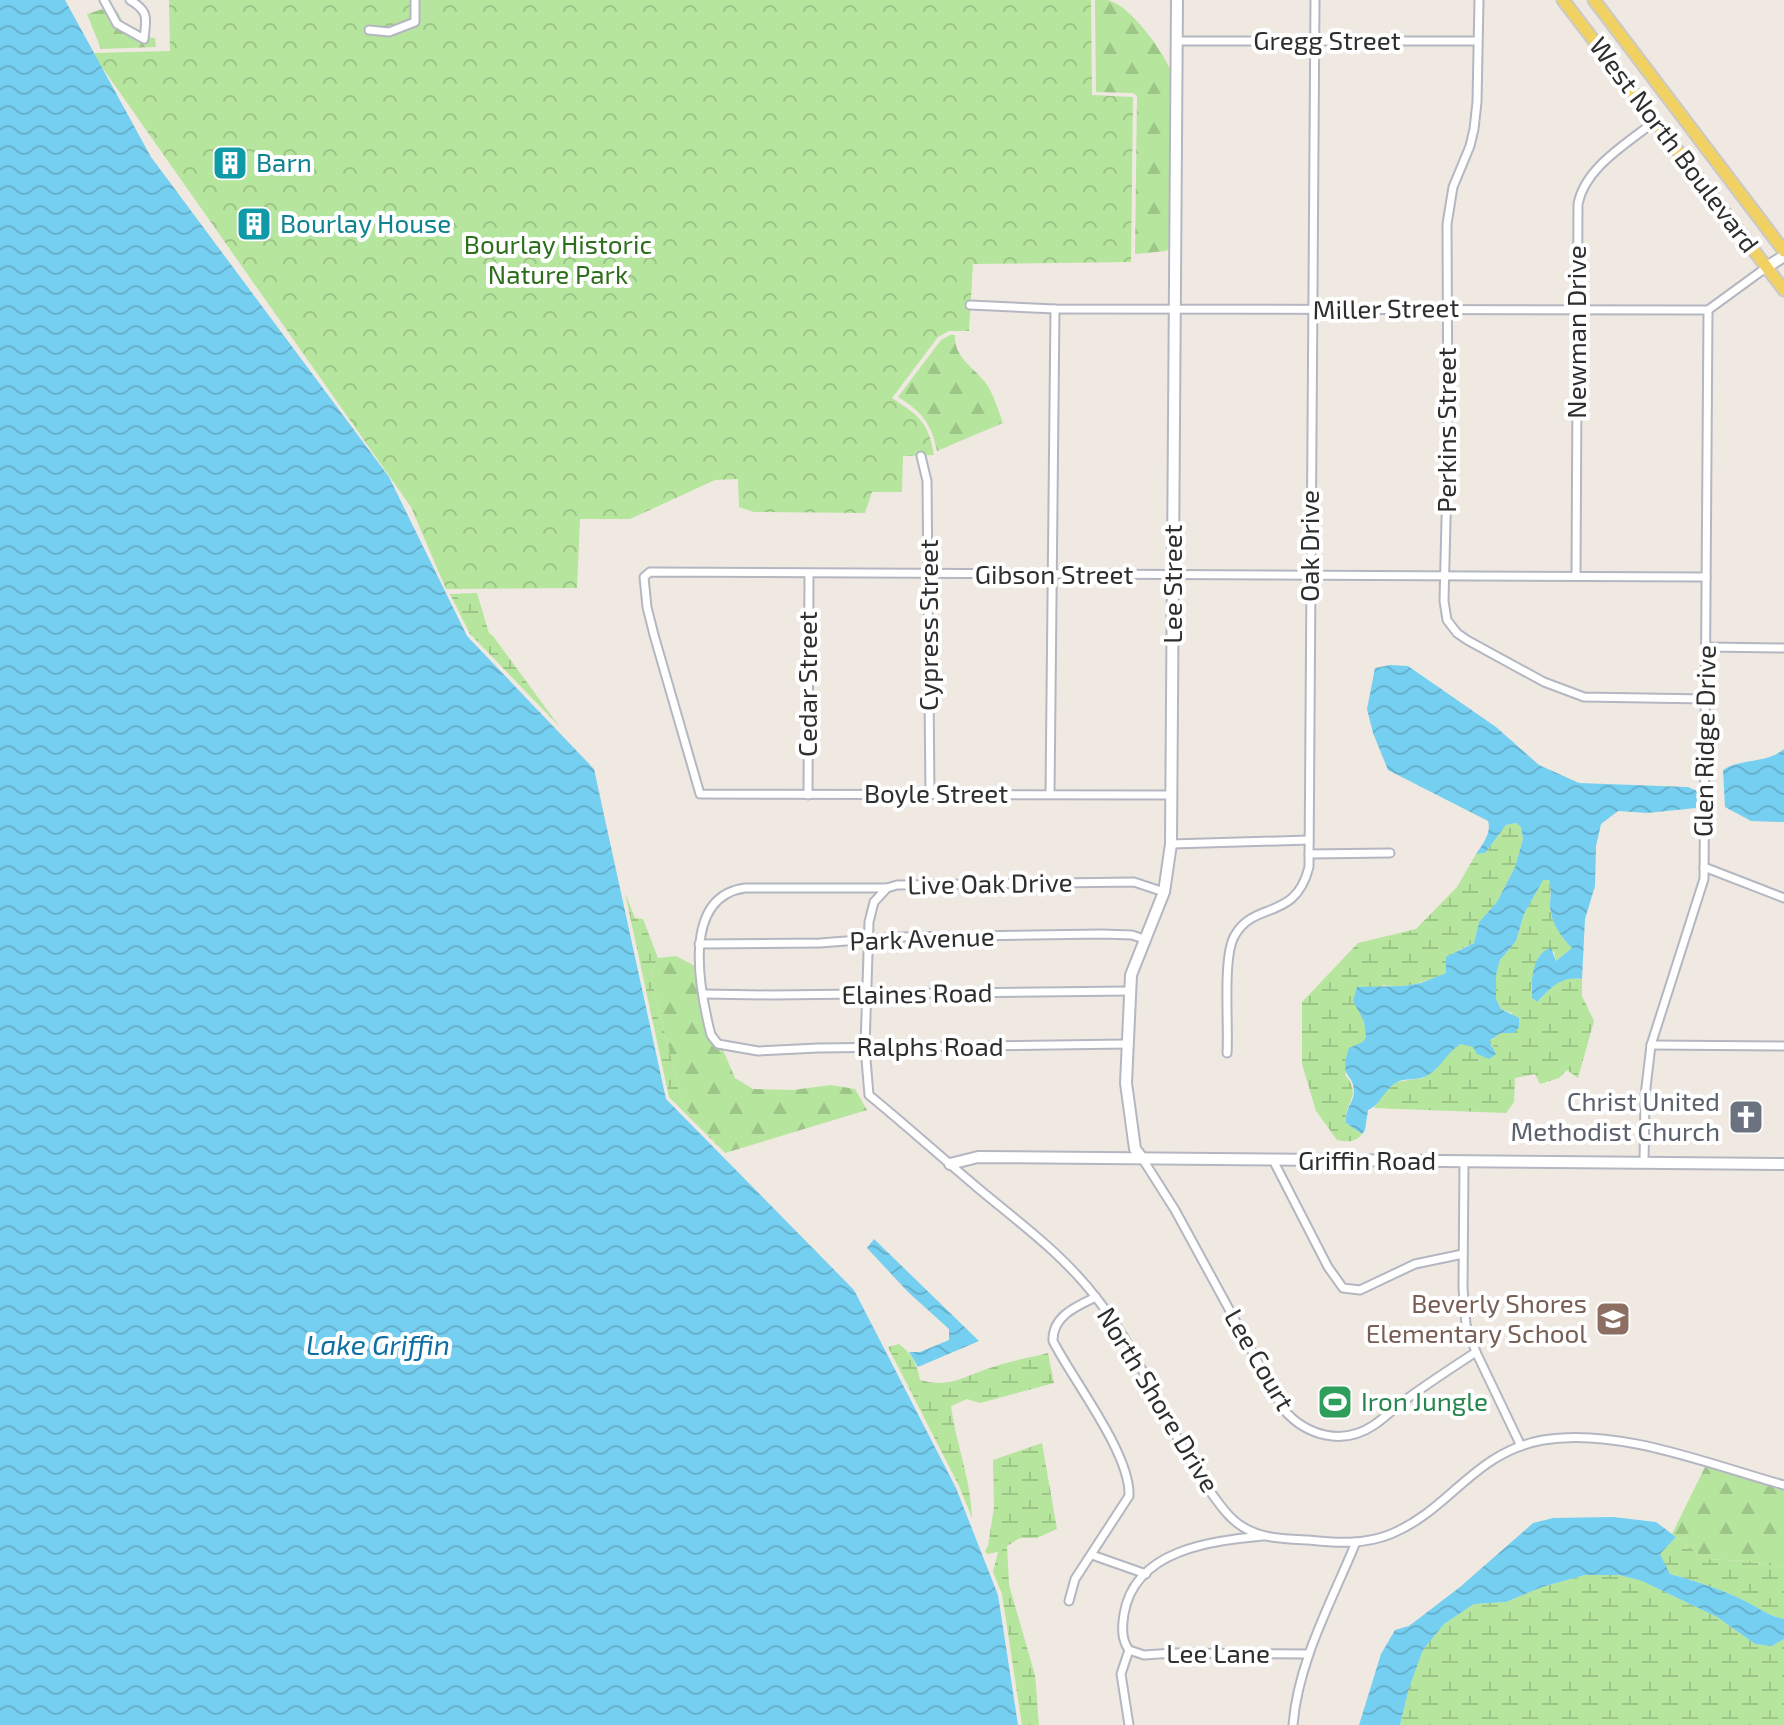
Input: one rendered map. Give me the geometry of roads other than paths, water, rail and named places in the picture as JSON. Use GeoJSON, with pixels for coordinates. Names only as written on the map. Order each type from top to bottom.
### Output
{"type":"FeatureCollection","features":[{"type":"Feature","properties":{"kind":"main road","name":"West North Boulevard"},"geometry":{"type":"LineString","coordinates":[[1563,0],[1784,290]]}},
{"type":"Feature","properties":{"kind":"main road","name":"West North Boulevard"},"geometry":{"type":"LineString","coordinates":[[1594,0],[1784,253]]}},
{"type":"Feature","properties":{"kind":"street"},"geometry":{"type":"LineString","coordinates":[[104,0],[117,24],[144,39],[148,20],[142,9],[130,0]]}},
{"type":"Feature","properties":{"kind":"street"},"geometry":{"type":"LineString","coordinates":[[369,30],[389,32],[415,22],[415,0]]}},
{"type":"Feature","properties":{"kind":"street","name":"Lee Street"},"geometry":{"type":"LineString","coordinates":[[1142,1158],[1135,1149],[1129,1109],[1129,991],[1131,975],[1164,892],[1171,844],[1177,0]]}},
{"type":"Feature","properties":{"kind":"street","name":"Oak Drive"},"geometry":{"type":"LineString","coordinates":[[1227,1053],[1228,956],[1233,938],[1251,919],[1285,905],[1295,897],[1306,879],[1309,854],[1315,0]]}},
{"type":"Feature","properties":{"kind":"street","name":"Perkins Street"},"geometry":{"type":"LineString","coordinates":[[1479,0],[1474,129],[1457,174],[1449,207],[1445,614],[1457,633],[1544,682],[1584,697],[1705,699]]}},
{"type":"Feature","properties":{"kind":"street","name":"Gregg Street"},"geometry":{"type":"LineString","coordinates":[[1176,41],[1477,41]]}},
{"type":"Feature","properties":{"kind":"street","name":"Newman Drive"},"geometry":{"type":"LineString","coordinates":[[1576,576],[1579,195],[1602,165],[1655,121]]}},
{"type":"Feature","properties":{"kind":"street"},"geometry":{"type":"LineString","coordinates":[[1708,310],[1784,253]]}},
{"type":"Feature","properties":{"kind":"street","name":"Miller Street"},"geometry":{"type":"LineString","coordinates":[[970,305],[1174,310],[1708,310]]}},
{"type":"Feature","properties":{"kind":"street"},"geometry":{"type":"LineString","coordinates":[[1050,794],[1055,309]]}},
{"type":"Feature","properties":{"kind":"street","name":"Glen Ridge Drive"},"geometry":{"type":"LineString","coordinates":[[1644,1163],[1645,1096],[1651,1045],[1699,899],[1704,867],[1708,310]]}},
{"type":"Feature","properties":{"kind":"street","name":"Cypress Street"},"geometry":{"type":"LineString","coordinates":[[921,456],[927,481],[930,795]]}},
{"type":"Feature","properties":{"kind":"street","name":"Gibson Street"},"geometry":{"type":"LineString","coordinates":[[700,794],[647,607],[644,577],[650,572],[1706,577]]}},
{"type":"Feature","properties":{"kind":"street","name":"Cedar Street"},"geometry":{"type":"LineString","coordinates":[[808,795],[809,574]]}},
{"type":"Feature","properties":{"kind":"street"},"geometry":{"type":"LineString","coordinates":[[1706,647],[1784,648]]}},
{"type":"Feature","properties":{"kind":"street","name":"Boyle Street"},"geometry":{"type":"LineString","coordinates":[[700,794],[1171,795]]}},
{"type":"Feature","properties":{"kind":"street"},"geometry":{"type":"LineString","coordinates":[[1171,844],[1309,840]]}},
{"type":"Feature","properties":{"kind":"street"},"geometry":{"type":"LineString","coordinates":[[1309,854],[1390,853]]}},
{"type":"Feature","properties":{"kind":"street"},"geometry":{"type":"LineString","coordinates":[[1704,867],[1784,898]]}},
{"type":"Feature","properties":{"kind":"street","name":"Live Oak Drive"},"geometry":{"type":"LineString","coordinates":[[699,944],[707,915],[721,898],[745,888],[1134,882],[1164,892]]}},
{"type":"Feature","properties":{"kind":"street","name":"North Shore Drive"},"geometry":{"type":"LineString","coordinates":[[887,888],[871,911],[868,939],[865,1047],[869,1095],[1053,1251],[1096,1297],[1126,1341],[1194,1468],[1221,1507],[1243,1527],[1266,1535],[1334,1543],[1382,1537],[1405,1527],[1432,1509],[1490,1460],[1521,1446],[1558,1438],[1617,1440],[1784,1485]]}},
{"type":"Feature","properties":{"kind":"street","name":"Park Avenue"},"geometry":{"type":"LineString","coordinates":[[699,944],[1101,934],[1132,935],[1144,939]]}},
{"type":"Feature","properties":{"kind":"street"},"geometry":{"type":"LineString","coordinates":[[699,944],[704,994]]}},
{"type":"Feature","properties":{"kind":"street","name":"Elaines Road"},"geometry":{"type":"LineString","coordinates":[[704,994],[1129,991]]}},
{"type":"Feature","properties":{"kind":"street","name":"Ralphs Road"},"geometry":{"type":"LineString","coordinates":[[704,994],[711,1035],[718,1044],[758,1051],[1127,1044]]}},
{"type":"Feature","properties":{"kind":"street"},"geometry":{"type":"LineString","coordinates":[[1651,1045],[1784,1046]]}},
{"type":"Feature","properties":{"kind":"street","name":"Griffin Road"},"geometry":{"type":"LineString","coordinates":[[950,1164],[978,1157],[1784,1164]]}},
{"type":"Feature","properties":{"kind":"street","name":"Lee Court"},"geometry":{"type":"LineString","coordinates":[[1142,1158],[1175,1210],[1284,1410],[1300,1425],[1333,1437],[1365,1430],[1422,1387],[1476,1352]]}},
{"type":"Feature","properties":{"kind":"street"},"geometry":{"type":"LineString","coordinates":[[1273,1160],[1328,1267],[1343,1288],[1360,1290],[1415,1264],[1463,1254]]}},
{"type":"Feature","properties":{"kind":"street"},"geometry":{"type":"LineString","coordinates":[[1464,1162],[1464,1313],[1476,1352],[1521,1446]]}},
{"type":"Feature","properties":{"kind":"street"},"geometry":{"type":"LineString","coordinates":[[1069,1601],[1075,1579],[1129,1496],[1128,1481],[1114,1447],[1057,1347],[1053,1334],[1054,1327],[1063,1316],[1096,1297]]}},
{"type":"Feature","properties":{"kind":"street"},"geometry":{"type":"LineString","coordinates":[[1129,1725],[1121,1674],[1129,1650],[1122,1634],[1124,1613],[1134,1589],[1146,1574],[1164,1560],[1195,1545],[1266,1535]]}},
{"type":"Feature","properties":{"kind":"street"},"geometry":{"type":"LineString","coordinates":[[1293,1725],[1309,1654],[1356,1542]]}},
{"type":"Feature","properties":{"kind":"street"},"geometry":{"type":"LineString","coordinates":[[1092,1555],[1146,1574]]}},
{"type":"Feature","properties":{"kind":"street","name":"Lee Lane"},"geometry":{"type":"LineString","coordinates":[[1129,1650],[1144,1655],[1309,1654]]}},
{"type":"Feature","properties":{"kind":"water","name":"Lake Griffin"},"geometry":{"type":"Polygon","coordinates":[[[0,0],[65,0],[151,157],[389,477],[467,636],[594,769],[666,1099],[854,1290],[956,1488],[998,1595],[1018,1725],[0,1725],[0,0]]]}},
{"type":"Feature","properties":{"kind":"water"},"geometry":{"type":"Polygon","coordinates":[[[1408,666],[1496,727],[1539,765],[1579,783],[1688,787],[1704,794],[1696,808],[1647,813],[1618,811],[1601,824],[1596,846],[1595,886],[1585,919],[1582,979],[1562,981],[1537,1002],[1532,998],[1536,962],[1551,948],[1556,961],[1572,948],[1554,924],[1549,880],[1543,880],[1524,914],[1516,941],[1500,960],[1496,975],[1496,999],[1501,1009],[1519,1018],[1519,1027],[1514,1033],[1501,1033],[1489,1041],[1496,1054],[1489,1059],[1477,1054],[1473,1047],[1461,1044],[1430,1074],[1394,1084],[1368,1110],[1362,1134],[1346,1123],[1354,1092],[1346,1071],[1346,1058],[1349,1048],[1363,1042],[1366,1037],[1364,1021],[1353,1001],[1357,987],[1403,986],[1446,973],[1446,957],[1474,943],[1479,922],[1497,902],[1515,867],[1523,839],[1521,827],[1516,823],[1506,825],[1485,853],[1476,854],[1488,834],[1488,821],[1388,770],[1367,709],[1375,668],[1408,666]]]}},
{"type":"Feature","properties":{"kind":"water"},"geometry":{"type":"Polygon","coordinates":[[[1784,749],[1784,822],[1751,821],[1725,807],[1723,770],[1770,757],[1784,749]]]}},
{"type":"Feature","properties":{"kind":"water"},"geometry":{"type":"Polygon","coordinates":[[[874,1239],[979,1341],[918,1367],[909,1352],[920,1352],[949,1340],[949,1329],[908,1292],[867,1248],[874,1239]]]}},
{"type":"Feature","properties":{"kind":"water"},"geometry":{"type":"Polygon","coordinates":[[[1613,1517],[1656,1522],[1676,1537],[1660,1554],[1670,1574],[1726,1592],[1784,1619],[1784,1639],[1772,1646],[1755,1644],[1717,1617],[1642,1581],[1619,1575],[1585,1575],[1542,1587],[1506,1602],[1474,1604],[1444,1624],[1423,1650],[1400,1725],[1359,1725],[1381,1654],[1395,1630],[1409,1626],[1460,1587],[1533,1523],[1553,1518],[1613,1517]]]}},
{"type":"Feature","properties":{"kind":"place","name":"Barn"},"geometry":{"type":"Point","coordinates":[230,163]}},
{"type":"Feature","properties":{"kind":"place","name":"Bourlay House"},"geometry":{"type":"Point","coordinates":[254,224]}},
{"type":"Feature","properties":{"kind":"place","name":"Christ United Methodist Church"},"geometry":{"type":"Point","coordinates":[1746,1117]}},
{"type":"Feature","properties":{"kind":"place","name":"Beverly Shores Elementary School"},"geometry":{"type":"Point","coordinates":[1613,1319]}},
{"type":"Feature","properties":{"kind":"place","name":"Iron Jungle"},"geometry":{"type":"Point","coordinates":[1335,1402]}},
{"type":"Feature","properties":{"kind":"park label","name":"Bourlay Historic Nature Park"},"geometry":{"type":"Point","coordinates":[558,260]}}]}
